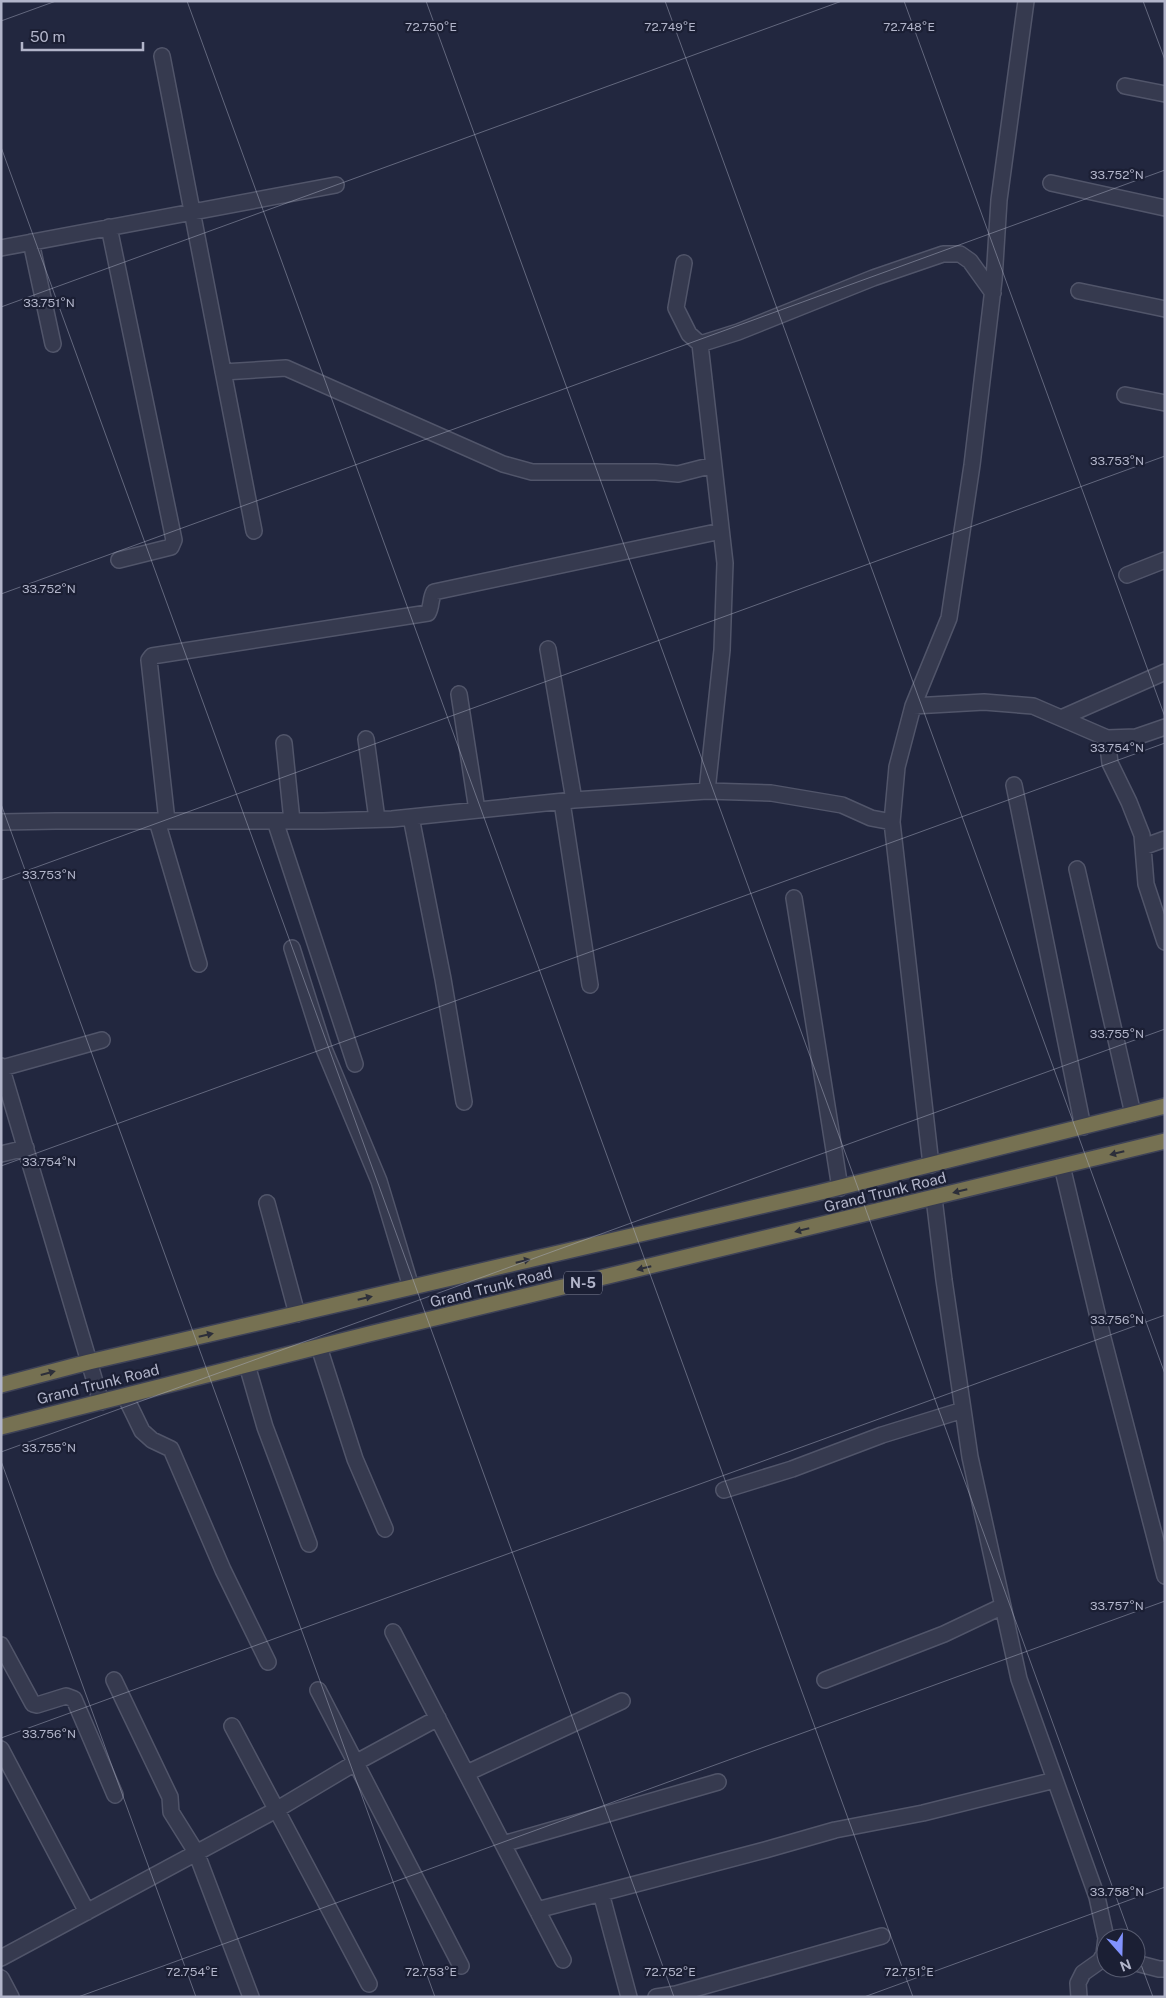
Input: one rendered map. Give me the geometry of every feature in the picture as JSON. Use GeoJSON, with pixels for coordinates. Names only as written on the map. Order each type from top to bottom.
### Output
{"type":"FeatureCollection","features":[{"type":"Feature","properties":{"kind":"highway","name":"Grand Trunk Road"},"geometry":{"type":"LineString","coordinates":[[1,1385],[90,1362],[840,1188],[1165,1106]]}},
{"type":"Feature","properties":{"kind":"highway","name":"Grand Trunk Road"},"geometry":{"type":"LineString","coordinates":[[1,1426],[1165,1141]]}},
{"type":"Feature","properties":{"kind":"street"},"geometry":{"type":"LineString","coordinates":[[931,1165],[892,822],[897,767],[913,706],[949,618],[972,465],[992,293],[999,200],[1026,1]]}},
{"type":"Feature","properties":{"kind":"street"},"geometry":{"type":"LineString","coordinates":[[162,56],[254,531]]}},
{"type":"Feature","properties":{"kind":"street"},"geometry":{"type":"LineString","coordinates":[[1125,86],[1165,94]]}},
{"type":"Feature","properties":{"kind":"street"},"geometry":{"type":"LineString","coordinates":[[1051,183],[1165,208]]}},
{"type":"Feature","properties":{"kind":"street"},"geometry":{"type":"LineString","coordinates":[[1,248],[336,185]]}},
{"type":"Feature","properties":{"kind":"street"},"geometry":{"type":"LineString","coordinates":[[109,227],[174,540],[171,547],[120,560]]}},
{"type":"Feature","properties":{"kind":"street"},"geometry":{"type":"LineString","coordinates":[[31,242],[53,344]]}},
{"type":"Feature","properties":{"kind":"street"},"geometry":{"type":"LineString","coordinates":[[700,344],[738,332],[873,278],[943,254],[960,254],[970,261],[992,293]]}},
{"type":"Feature","properties":{"kind":"street"},"geometry":{"type":"LineString","coordinates":[[684,263],[676,308],[689,334],[700,344],[725,563],[722,650],[707,791]]}},
{"type":"Feature","properties":{"kind":"street"},"geometry":{"type":"LineString","coordinates":[[1079,291],[1165,309]]}},
{"type":"Feature","properties":{"kind":"street"},"geometry":{"type":"LineString","coordinates":[[222,372],[286,368],[504,464],[532,472],[656,472],[678,474],[713,465]]}},
{"type":"Feature","properties":{"kind":"street"},"geometry":{"type":"LineString","coordinates":[[1124,395],[1165,403]]}},
{"type":"Feature","properties":{"kind":"street"},"geometry":{"type":"LineString","coordinates":[[199,964],[162,821],[149,660],[152,656],[428,613],[431,608],[431,599],[434,592],[721,531]]}},
{"type":"Feature","properties":{"kind":"street"},"geometry":{"type":"LineString","coordinates":[[1127,575],[1165,560]]}},
{"type":"Feature","properties":{"kind":"street"},"geometry":{"type":"LineString","coordinates":[[548,649],[590,985]]}},
{"type":"Feature","properties":{"kind":"street"},"geometry":{"type":"LineString","coordinates":[[1061,718],[1165,672]]}},
{"type":"Feature","properties":{"kind":"street"},"geometry":{"type":"LineString","coordinates":[[459,694],[478,810]]}},
{"type":"Feature","properties":{"kind":"street"},"geometry":{"type":"LineString","coordinates":[[913,706],[984,702],[1033,706],[1107,738],[1136,737],[1165,727]]}},
{"type":"Feature","properties":{"kind":"street"},"geometry":{"type":"LineString","coordinates":[[1107,738],[1110,763],[1129,802],[1142,835],[1146,884],[1165,942]]}},
{"type":"Feature","properties":{"kind":"street"},"geometry":{"type":"LineString","coordinates":[[366,740],[377,820]]}},
{"type":"Feature","properties":{"kind":"street"},"geometry":{"type":"LineString","coordinates":[[284,744],[292,821]]}},
{"type":"Feature","properties":{"kind":"street"},"geometry":{"type":"LineString","coordinates":[[1014,785],[1083,1126]]}},
{"type":"Feature","properties":{"kind":"street"},"geometry":{"type":"LineString","coordinates":[[1,822],[377,820],[568,801],[707,791],[771,793],[833,803],[871,818],[892,822]]}},
{"type":"Feature","properties":{"kind":"street"},"geometry":{"type":"LineString","coordinates":[[411,817],[442,972]]}},
{"type":"Feature","properties":{"kind":"street"},"geometry":{"type":"LineString","coordinates":[[411,817],[443,979],[464,1102]]}},
{"type":"Feature","properties":{"kind":"street"},"geometry":{"type":"LineString","coordinates":[[275,821],[355,1064]]}},
{"type":"Feature","properties":{"kind":"street"},"geometry":{"type":"LineString","coordinates":[[1143,847],[1165,839]]}},
{"type":"Feature","properties":{"kind":"street"},"geometry":{"type":"LineString","coordinates":[[1077,869],[1132,1114]]}},
{"type":"Feature","properties":{"kind":"street"},"geometry":{"type":"LineString","coordinates":[[794,898],[840,1188]]}},
{"type":"Feature","properties":{"kind":"street"},"geometry":{"type":"LineString","coordinates":[[292,948],[324,1049],[379,1181],[411,1287]]}},
{"type":"Feature","properties":{"kind":"street"},"geometry":{"type":"LineString","coordinates":[[101,1402],[2,1067],[102,1040]]}},
{"type":"Feature","properties":{"kind":"street"},"geometry":{"type":"LineString","coordinates":[[1,1154],[26,1148]]}},
{"type":"Feature","properties":{"kind":"street"},"geometry":{"type":"LineString","coordinates":[[1062,1166],[1103,1338],[1165,1576]]}},
{"type":"Feature","properties":{"kind":"street"},"geometry":{"type":"LineString","coordinates":[[934,1198],[970,1457],[1019,1679],[1097,1897],[1104,1928]]}},
{"type":"Feature","properties":{"kind":"street"},"geometry":{"type":"LineString","coordinates":[[267,1203],[297,1314]]}},
{"type":"Feature","properties":{"kind":"street"},"geometry":{"type":"LineString","coordinates":[[319,1347],[355,1459],[385,1530]]}},
{"type":"Feature","properties":{"kind":"street"},"geometry":{"type":"LineString","coordinates":[[248,1365],[265,1427],[308,1544]]}},
{"type":"Feature","properties":{"kind":"street"},"geometry":{"type":"LineString","coordinates":[[125,1396],[142,1431],[152,1440],[171,1450],[222,1570],[268,1662]]}},
{"type":"Feature","properties":{"kind":"street"},"geometry":{"type":"LineString","coordinates":[[724,1490],[792,1469],[882,1435],[963,1410]]}},
{"type":"Feature","properties":{"kind":"street"},"geometry":{"type":"LineString","coordinates":[[825,1680],[944,1634],[1003,1606]]}},
{"type":"Feature","properties":{"kind":"street"},"geometry":{"type":"LineString","coordinates":[[393,1632],[562,1960]]}},
{"type":"Feature","properties":{"kind":"street"},"geometry":{"type":"LineString","coordinates":[[1,1645],[33,1704],[38,1705],[66,1696],[74,1700],[115,1795]]}},
{"type":"Feature","properties":{"kind":"street"},"geometry":{"type":"LineString","coordinates":[[114,1680],[170,1797],[171,1812],[196,1852],[251,1997]]}},
{"type":"Feature","properties":{"kind":"street"},"geometry":{"type":"LineString","coordinates":[[318,1690],[461,1966]]}},
{"type":"Feature","properties":{"kind":"street"},"geometry":{"type":"LineString","coordinates":[[467,1774],[622,1701]]}},
{"type":"Feature","properties":{"kind":"street"},"geometry":{"type":"LineString","coordinates":[[3,1953],[87,1912],[276,1810],[355,1762],[438,1718]]}},
{"type":"Feature","properties":{"kind":"street"},"geometry":{"type":"LineString","coordinates":[[232,1726],[368,1984]]}},
{"type":"Feature","properties":{"kind":"street"},"geometry":{"type":"LineString","coordinates":[[1,1748],[87,1912]]}},
{"type":"Feature","properties":{"kind":"street"},"geometry":{"type":"LineString","coordinates":[[537,1910],[836,1830],[923,1813],[1055,1780]]}},
{"type":"Feature","properties":{"kind":"street"},"geometry":{"type":"LineString","coordinates":[[503,1844],[718,1782]]}},
{"type":"Feature","properties":{"kind":"street"},"geometry":{"type":"LineString","coordinates":[[601,1893],[629,1997]]}},
{"type":"Feature","properties":{"kind":"street"},"geometry":{"type":"LineString","coordinates":[[656,1997],[676,1994],[882,1936]]}},
{"type":"Feature","properties":{"kind":"street"},"geometry":{"type":"LineString","coordinates":[[1079,1997],[1078,1983],[1083,1973],[1096,1964]]}},
{"type":"Feature","properties":{"kind":"street"},"geometry":{"type":"LineString","coordinates":[[1146,1966],[1165,1969]]}},
{"type":"Feature","properties":{"kind":"street"},"geometry":{"type":"LineString","coordinates":[[1,1978],[11,1997]]}}]}
